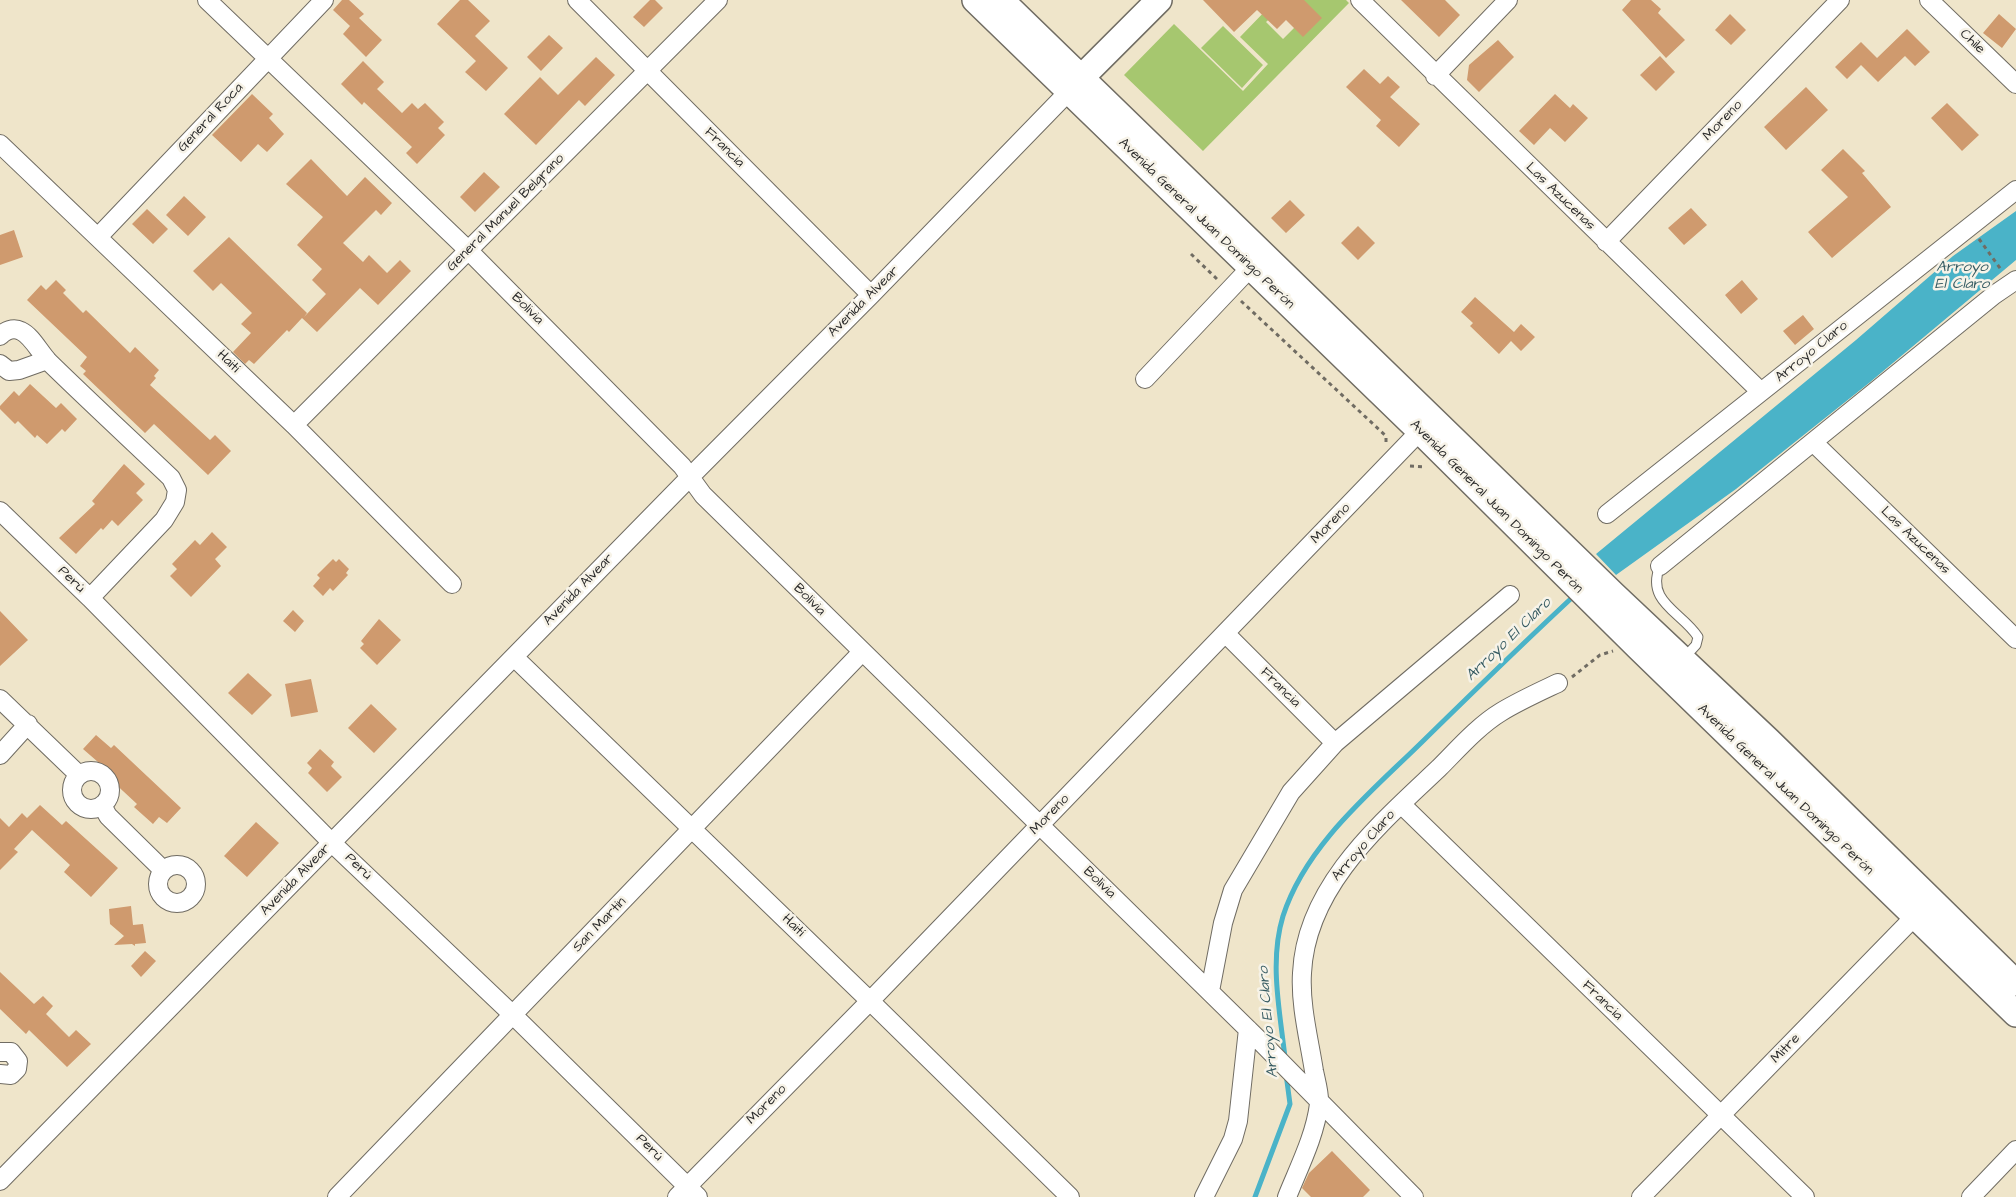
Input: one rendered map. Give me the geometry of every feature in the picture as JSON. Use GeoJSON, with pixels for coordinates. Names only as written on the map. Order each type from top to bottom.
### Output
{"type":"FeatureCollection","features":[{"type":"Feature","properties":{"kind":"main road","name":"Avenida General Juan Domingo Perón"},"geometry":{"type":"LineString","coordinates":[[975,0],[1075,84],[1922,908],[2016,983]]}},
{"type":"Feature","properties":{"kind":"main road","name":"Avenida General Juan Domingo Perón"},"geometry":{"type":"LineString","coordinates":[[1001,0],[1075,84],[1251,267],[1420,431],[1564,559]]}},
{"type":"Feature","properties":{"kind":"main road","name":"Avenida Alvear"},"geometry":{"type":"LineString","coordinates":[[1075,84],[1159,0]]}},
{"type":"Feature","properties":{"kind":"main road","name":"Avenida General Juan Domingo Perón"},"geometry":{"type":"LineString","coordinates":[[1606,601],[1683,660],[1922,908],[2016,1014]]}},
{"type":"Feature","properties":{"kind":"street","name":"Bolivia"},"geometry":{"type":"LineString","coordinates":[[207,0],[469,251],[682,466],[703,495],[1248,1029],[1414,1197]]}},
{"type":"Feature","properties":{"kind":"street","name":"General Roca"},"geometry":{"type":"LineString","coordinates":[[98,237],[324,0]]}},
{"type":"Feature","properties":{"kind":"street","name":"Francia"},"geometry":{"type":"LineString","coordinates":[[577,0],[871,295]]}},
{"type":"Feature","properties":{"kind":"street","name":"General Manuel Belgrano"},"geometry":{"type":"LineString","coordinates":[[294,426],[718,0]]}},
{"type":"Feature","properties":{"kind":"street","name":"Las Azucenas"},"geometry":{"type":"LineString","coordinates":[[1360,0],[1435,76],[1761,392]]}},
{"type":"Feature","properties":{"kind":"street"},"geometry":{"type":"LineString","coordinates":[[1435,76],[1508,0]]}},
{"type":"Feature","properties":{"kind":"street","name":"Moreno"},"geometry":{"type":"LineString","coordinates":[[1606,242],[1840,0]]}},
{"type":"Feature","properties":{"kind":"street","name":"Chile"},"geometry":{"type":"LineString","coordinates":[[1929,0],[2016,84]]}},
{"type":"Feature","properties":{"kind":"street","name":"Avenida Alvear"},"geometry":{"type":"LineString","coordinates":[[0,1182],[690,477],[871,295],[1075,84]]}},
{"type":"Feature","properties":{"kind":"street","name":"Haití"},"geometry":{"type":"LineString","coordinates":[[0,144],[294,426],[452,584]]}},
{"type":"Feature","properties":{"kind":"street","name":"Arroyo Claro"},"geometry":{"type":"LineString","coordinates":[[1607,514],[2016,190]]}},
{"type":"Feature","properties":{"kind":"street"},"geometry":{"type":"LineString","coordinates":[[1145,379],[1251,267]]}},
{"type":"Feature","properties":{"kind":"street"},"geometry":{"type":"LineString","coordinates":[[1660,566],[2012,281]]}},
{"type":"Feature","properties":{"kind":"street"},"geometry":{"type":"LineString","coordinates":[[0,336],[5,332],[20,330],[47,360],[171,478],[177,490],[175,502],[164,520],[90,598]]}},
{"type":"Feature","properties":{"kind":"street"},"geometry":{"type":"LineString","coordinates":[[0,364],[3,368],[14,371],[47,360]]}},
{"type":"Feature","properties":{"kind":"street","name":"Moreno"},"geometry":{"type":"LineString","coordinates":[[688,1194],[870,1001],[1420,431]]}},
{"type":"Feature","properties":{"kind":"street","name":"Las Azucenas"},"geometry":{"type":"LineString","coordinates":[[1814,442],[2016,639]]}},
{"type":"Feature","properties":{"kind":"street","name":"Perú"},"geometry":{"type":"LineString","coordinates":[[0,511],[90,598],[332,842],[513,1015],[688,1194]]}},
{"type":"Feature","properties":{"kind":"street"},"geometry":{"type":"LineString","coordinates":[[1210,992],[1223,923],[1234,890],[1291,792],[1335,743],[1510,595]]}},
{"type":"Feature","properties":{"kind":"street","name":"Francia"},"geometry":{"type":"LineString","coordinates":[[1225,633],[1335,743]]}},
{"type":"Feature","properties":{"kind":"street","name":"San Martín"},"geometry":{"type":"LineString","coordinates":[[337,1197],[862,652]]}},
{"type":"Feature","properties":{"kind":"street","name":"Haití"},"geometry":{"type":"LineString","coordinates":[[514,657],[693,828],[1070,1197]]}},
{"type":"Feature","properties":{"kind":"street","name":"Arroyo Claro"},"geometry":{"type":"LineString","coordinates":[[1287,1197],[1314,1127],[1314,1096],[1304,1010],[1302,974],[1306,942],[1316,913],[1331,885],[1355,853],[1401,804],[1499,713],[1558,683]]}},
{"type":"Feature","properties":{"kind":"street"},"geometry":{"type":"LineString","coordinates":[[0,699],[79,775]]}},
{"type":"Feature","properties":{"kind":"street"},"geometry":{"type":"LineString","coordinates":[[0,755],[28,724]]}},
{"type":"Feature","properties":{"kind":"street"},"geometry":{"type":"LineString","coordinates":[[90,771],[106,778],[110,790],[106,801],[102,805],[90,809],[83,808],[74,799],[72,786],[79,775],[90,771]]}},
{"type":"Feature","properties":{"kind":"street","name":"Francia"},"geometry":{"type":"LineString","coordinates":[[1401,804],[1805,1197]]}},
{"type":"Feature","properties":{"kind":"street"},"geometry":{"type":"LineString","coordinates":[[102,805],[108,816],[163,870]]}},
{"type":"Feature","properties":{"kind":"street","name":"Mitre"},"geometry":{"type":"LineString","coordinates":[[1641,1197],[1922,908]]}},
{"type":"Feature","properties":{"kind":"street"},"geometry":{"type":"LineString","coordinates":[[1204,1197],[1233,1139],[1239,1112],[1248,1029]]}},
{"type":"Feature","properties":{"kind":"street"},"geometry":{"type":"LineString","coordinates":[[0,1052],[12,1052],[18,1061],[17,1069],[11,1074],[0,1074]]}},
{"type":"Feature","properties":{"kind":"street"},"geometry":{"type":"LineString","coordinates":[[1971,1197],[2016,1150]]}},
{"type":"Feature","properties":{"kind":"lane"},"geometry":{"type":"LineString","coordinates":[[1660,566],[1655,579],[1657,588],[1667,606],[1698,637],[1696,645],[1683,660]]}},
{"type":"Feature","properties":{"kind":"path"},"geometry":{"type":"LineString","coordinates":[[1976,234],[2012,281]]}},
{"type":"Feature","properties":{"kind":"path"},"geometry":{"type":"LineString","coordinates":[[1192,254],[1386,436],[1386,449],[1410,466],[1430,468]]}},
{"type":"Feature","properties":{"kind":"path"},"geometry":{"type":"LineString","coordinates":[[1558,683],[1573,676],[1600,655],[1618,649]]}},
{"type":"Feature","properties":{"kind":"green space"},"geometry":{"type":"Polygon","coordinates":[[[1304,0],[1346,0],[1349,3],[1203,151],[1124,75],[1174,24],[1243,91],[1268,64],[1240,37],[1270,6],[1277,12],[1266,22],[1283,39],[1294,28],[1304,0]]]}},
{"type":"Feature","properties":{"kind":"green space"},"geometry":{"type":"Polygon","coordinates":[[[1223,26],[1263,65],[1242,88],[1201,48],[1223,26]]]}},
{"type":"Feature","properties":{"kind":"water","name":"Arroyo El Claro"},"geometry":{"type":"Polygon","coordinates":[[[2016,211],[2016,260],[1869,383],[1736,489],[1616,575],[1596,554],[1856,340],[1953,256],[2016,211]]]}},
{"type":"Feature","properties":{"kind":"building"},"geometry":{"type":"Polygon","coordinates":[[[342,0],[349,0],[364,14],[359,18],[382,40],[366,57],[343,34],[350,26],[333,10],[342,0]]]}},
{"type":"Feature","properties":{"kind":"building"},"geometry":{"type":"Polygon","coordinates":[[[460,0],[468,0],[490,21],[475,36],[508,68],[486,91],[465,72],[476,61],[437,24],[460,0]]]}},
{"type":"Feature","properties":{"kind":"building"},"geometry":{"type":"Polygon","coordinates":[[[650,0],[655,0],[663,8],[644,27],[633,17],[650,0]]]}},
{"type":"Feature","properties":{"kind":"building"},"geometry":{"type":"Polygon","coordinates":[[[1203,0],[1304,0],[1322,18],[1303,37],[1286,20],[1277,29],[1257,10],[1234,32],[1203,0]]]}},
{"type":"Feature","properties":{"kind":"building"},"geometry":{"type":"Polygon","coordinates":[[[1401,0],[1445,0],[1460,15],[1439,37],[1401,0]]]}},
{"type":"Feature","properties":{"kind":"building"},"geometry":{"type":"Polygon","coordinates":[[[1631,0],[1651,0],[1661,9],[1658,13],[1685,40],[1666,58],[1622,10],[1631,0]]]}},
{"type":"Feature","properties":{"kind":"building"},"geometry":{"type":"Polygon","coordinates":[[[1730,14],[1746,30],[1731,45],[1715,30],[1730,14]]]}},
{"type":"Feature","properties":{"kind":"building"},"geometry":{"type":"Polygon","coordinates":[[[1999,14],[2016,29],[2002,48],[1983,33],[1999,14]]]}},
{"type":"Feature","properties":{"kind":"building"},"geometry":{"type":"Polygon","coordinates":[[[1907,29],[1930,52],[1915,66],[1905,56],[1878,82],[1861,65],[1847,79],[1835,67],[1861,42],[1877,58],[1907,29]]]}},
{"type":"Feature","properties":{"kind":"building"},"geometry":{"type":"Polygon","coordinates":[[[549,35],[563,48],[541,71],[527,57],[549,35]]]}},
{"type":"Feature","properties":{"kind":"building"},"geometry":{"type":"Polygon","coordinates":[[[1498,40],[1514,57],[1479,92],[1467,80],[1469,65],[1498,40]]]}},
{"type":"Feature","properties":{"kind":"building"},"geometry":{"type":"Polygon","coordinates":[[[1660,56],[1675,72],[1656,91],[1640,75],[1660,56]]]}},
{"type":"Feature","properties":{"kind":"building"},"geometry":{"type":"Polygon","coordinates":[[[596,57],[615,75],[585,106],[579,100],[536,145],[504,114],[540,77],[558,95],[596,57]]]}},
{"type":"Feature","properties":{"kind":"building"},"geometry":{"type":"Polygon","coordinates":[[[363,61],[384,82],[377,89],[402,113],[412,103],[418,109],[425,103],[444,122],[438,128],[445,135],[417,164],[406,153],[412,147],[364,102],[362,105],[341,84],[363,61]]]}},
{"type":"Feature","properties":{"kind":"building"},"geometry":{"type":"Polygon","coordinates":[[[1364,69],[1380,84],[1388,76],[1400,87],[1390,97],[1420,124],[1399,147],[1376,126],[1381,120],[1346,87],[1364,69]]]}},
{"type":"Feature","properties":{"kind":"building"},"geometry":{"type":"Polygon","coordinates":[[[1806,87],[1828,110],[1786,150],[1764,127],[1806,87]]]}},
{"type":"Feature","properties":{"kind":"building"},"geometry":{"type":"Polygon","coordinates":[[[252,94],[273,114],[269,118],[284,134],[267,152],[258,144],[241,162],[212,135],[252,94]]]}},
{"type":"Feature","properties":{"kind":"building"},"geometry":{"type":"Polygon","coordinates":[[[1555,94],[1570,108],[1573,104],[1588,118],[1565,142],[1550,128],[1534,145],[1519,131],[1555,94]]]}},
{"type":"Feature","properties":{"kind":"building"},"geometry":{"type":"Polygon","coordinates":[[[1947,103],[1979,135],[1962,151],[1931,118],[1947,103]]]}},
{"type":"Feature","properties":{"kind":"building"},"geometry":{"type":"Polygon","coordinates":[[[1843,149],[1865,171],[1862,173],[1891,207],[1832,258],[1808,232],[1848,197],[1821,170],[1843,149]]]}},
{"type":"Feature","properties":{"kind":"building"},"geometry":{"type":"Polygon","coordinates":[[[311,159],[347,196],[365,177],[392,203],[381,215],[376,210],[343,243],[363,262],[369,255],[387,273],[400,260],[411,271],[378,305],[360,288],[317,332],[302,318],[289,332],[287,330],[254,364],[249,360],[245,364],[233,352],[251,333],[241,324],[252,313],[221,283],[213,291],[193,271],[229,237],[307,313],[304,317],[326,294],[312,280],[322,269],[297,245],[323,217],[286,184],[311,159]]]}},
{"type":"Feature","properties":{"kind":"building"},"geometry":{"type":"Polygon","coordinates":[[[484,172],[500,187],[475,212],[460,197],[484,172]]]}},
{"type":"Feature","properties":{"kind":"building"},"geometry":{"type":"Polygon","coordinates":[[[184,196],[206,217],[188,236],[166,215],[184,196]]]}},
{"type":"Feature","properties":{"kind":"building"},"geometry":{"type":"Polygon","coordinates":[[[1290,200],[1305,215],[1286,233],[1271,218],[1290,200]]]}},
{"type":"Feature","properties":{"kind":"building"},"geometry":{"type":"Polygon","coordinates":[[[1691,208],[1707,225],[1684,245],[1668,228],[1691,208]]]}},
{"type":"Feature","properties":{"kind":"building"},"geometry":{"type":"Polygon","coordinates":[[[147,209],[168,229],[153,244],[132,224],[147,209]]]}},
{"type":"Feature","properties":{"kind":"building"},"geometry":{"type":"Polygon","coordinates":[[[1358,226],[1375,243],[1358,260],[1341,243],[1358,226]]]}},
{"type":"Feature","properties":{"kind":"building"},"geometry":{"type":"Polygon","coordinates":[[[14,230],[23,257],[0,265],[0,235],[14,230]]]}},
{"type":"Feature","properties":{"kind":"building"},"geometry":{"type":"Polygon","coordinates":[[[56,280],[66,290],[63,293],[83,313],[86,310],[130,353],[135,347],[159,370],[154,376],[156,378],[150,385],[210,440],[215,435],[231,451],[208,475],[154,424],[145,433],[83,374],[86,371],[80,366],[87,357],[27,300],[41,285],[46,290],[56,280]]]}},
{"type":"Feature","properties":{"kind":"building"},"geometry":{"type":"Polygon","coordinates":[[[1742,280],[1758,299],[1741,314],[1725,295],[1742,280]]]}},
{"type":"Feature","properties":{"kind":"building"},"geometry":{"type":"Polygon","coordinates":[[[1475,297],[1514,332],[1521,324],[1535,337],[1521,351],[1511,341],[1499,354],[1470,326],[1473,323],[1461,312],[1475,297]]]}},
{"type":"Feature","properties":{"kind":"building"},"geometry":{"type":"Polygon","coordinates":[[[1803,315],[1814,329],[1795,345],[1783,331],[1803,315]]]}},
{"type":"Feature","properties":{"kind":"building"},"geometry":{"type":"Polygon","coordinates":[[[30,384],[56,408],[61,403],[77,419],[65,432],[62,429],[47,444],[37,435],[35,438],[18,421],[15,424],[0,409],[0,406],[14,391],[19,396],[30,384]]]}},
{"type":"Feature","properties":{"kind":"building"},"geometry":{"type":"Polygon","coordinates":[[[124,464],[145,484],[136,493],[143,500],[118,526],[112,520],[103,530],[101,528],[76,554],[59,538],[95,504],[92,501],[124,464]]]}},
{"type":"Feature","properties":{"kind":"building"},"geometry":{"type":"Polygon","coordinates":[[[212,532],[227,547],[215,559],[221,566],[191,597],[170,576],[177,569],[172,564],[195,540],[200,545],[212,532]]]}},
{"type":"Feature","properties":{"kind":"building"},"geometry":{"type":"Polygon","coordinates":[[[333,559],[336,562],[339,559],[349,569],[346,573],[348,575],[333,591],[330,588],[323,596],[313,586],[320,578],[317,575],[333,559]]]}},
{"type":"Feature","properties":{"kind":"building"},"geometry":{"type":"Polygon","coordinates":[[[293,610],[304,621],[295,632],[283,621],[293,610]]]}},
{"type":"Feature","properties":{"kind":"building"},"geometry":{"type":"Polygon","coordinates":[[[0,611],[28,640],[0,666],[0,611]]]}},
{"type":"Feature","properties":{"kind":"building"},"geometry":{"type":"Polygon","coordinates":[[[379,619],[401,640],[377,665],[360,648],[364,644],[361,641],[379,619]]]}},
{"type":"Feature","properties":{"kind":"building"},"geometry":{"type":"Polygon","coordinates":[[[248,673],[272,695],[252,715],[228,693],[248,673]]]}},
{"type":"Feature","properties":{"kind":"building"},"geometry":{"type":"Polygon","coordinates":[[[311,679],[318,712],[291,717],[285,684],[311,679]]]}},
{"type":"Feature","properties":{"kind":"building"},"geometry":{"type":"Polygon","coordinates":[[[371,704],[397,729],[374,753],[348,728],[371,704]]]}},
{"type":"Feature","properties":{"kind":"building"},"geometry":{"type":"Polygon","coordinates":[[[96,735],[111,748],[114,745],[181,808],[167,823],[159,817],[153,824],[134,807],[137,804],[95,765],[98,762],[83,749],[96,735]]]}},
{"type":"Feature","properties":{"kind":"building"},"geometry":{"type":"Polygon","coordinates":[[[320,749],[334,762],[331,766],[342,777],[327,792],[308,773],[312,768],[307,763],[320,749]]]}},
{"type":"Feature","properties":{"kind":"building"},"geometry":{"type":"Polygon","coordinates":[[[40,805],[62,825],[66,821],[118,868],[91,897],[64,872],[70,865],[32,830],[14,849],[18,852],[0,870],[0,818],[9,827],[22,813],[27,818],[40,805]]]}},
{"type":"Feature","properties":{"kind":"building"},"geometry":{"type":"Polygon","coordinates":[[[256,822],[279,843],[247,877],[224,856],[256,822]]]}},
{"type":"Feature","properties":{"kind":"building"},"geometry":{"type":"Polygon","coordinates":[[[131,906],[133,925],[143,924],[146,943],[135,944],[135,946],[132,944],[114,945],[124,936],[110,924],[109,909],[131,906]]]}},
{"type":"Feature","properties":{"kind":"building"},"geometry":{"type":"Polygon","coordinates":[[[145,951],[156,961],[141,977],[131,966],[145,951]]]}},
{"type":"Feature","properties":{"kind":"building"},"geometry":{"type":"Polygon","coordinates":[[[0,972],[34,1004],[43,996],[53,1006],[46,1014],[69,1037],[76,1030],[91,1044],[67,1067],[29,1030],[26,1034],[0,1009],[0,972]]]}},
{"type":"Feature","properties":{"kind":"building"},"geometry":{"type":"Polygon","coordinates":[[[1332,1151],[1370,1190],[1363,1197],[1311,1197],[1302,1188],[1309,1173],[1332,1151]]]}},
{"type":"Feature","properties":{"kind":"waterway","name":"Arroyo El Claro"},"geometry":{"type":"LineString","coordinates":[[1285,1058],[1278,1005],[1276,969],[1279,933],[1293,890],[1307,866],[1323,843],[1361,801],[1576,594]]}},
{"type":"Feature","properties":{"kind":"waterway","name":"Arroyo El Claro"},"geometry":{"type":"LineString","coordinates":[[1255,1197],[1290,1104],[1286,1074]]}}]}
